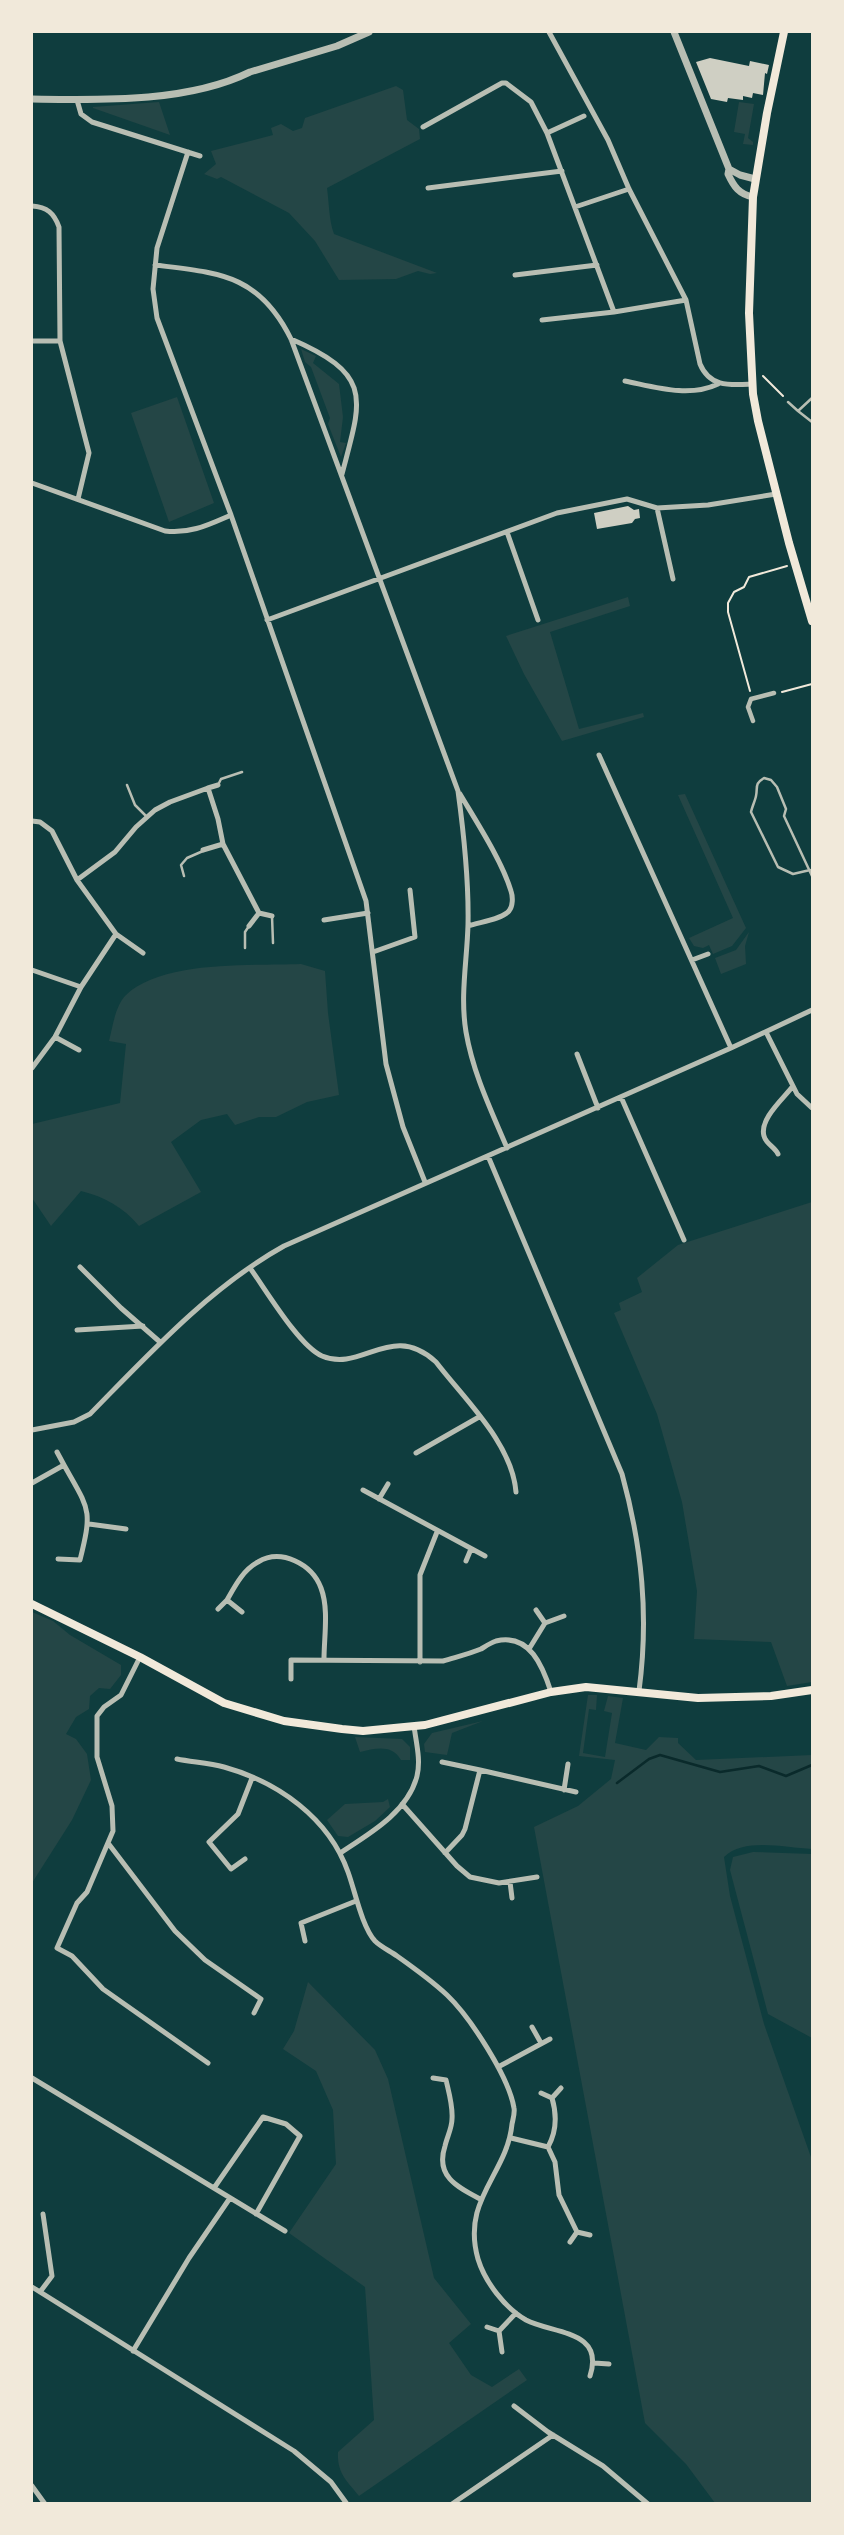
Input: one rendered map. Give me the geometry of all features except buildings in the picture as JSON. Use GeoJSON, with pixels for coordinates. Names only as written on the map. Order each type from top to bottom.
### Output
{"type":"FeatureCollection","features":[{"type":"Feature","properties":{"kind":"main road"},"geometry":{"type":"LineString","coordinates":[[784,32],[755,178],[749,313],[758,421],[813,621]]}},
{"type":"Feature","properties":{"kind":"main road"},"geometry":{"type":"LineString","coordinates":[[32,1604],[140,1657],[224,1703],[284,1721],[363,1731],[414,1726],[469,1715],[551,1692],[586,1687],[698,1698],[771,1696],[813,1690]]}},
{"type":"Feature","properties":{"kind":"street"},"geometry":{"type":"LineString","coordinates":[[32,99],[146,97],[188,91],[325,50],[369,32]]}},
{"type":"Feature","properties":{"kind":"street"},"geometry":{"type":"LineString","coordinates":[[549,32],[608,140],[629,188],[686,300],[701,366],[705,374],[719,384]]}},
{"type":"Feature","properties":{"kind":"street"},"geometry":{"type":"LineString","coordinates":[[674,32],[734,187],[742,195],[753,197]]}},
{"type":"Feature","properties":{"kind":"street"},"geometry":{"type":"LineString","coordinates":[[423,127],[506,83],[530,102],[562,171],[614,312]]}},
{"type":"Feature","properties":{"kind":"street"},"geometry":{"type":"LineString","coordinates":[[77,100],[81,114],[92,122],[200,156]]}},
{"type":"Feature","properties":{"kind":"street"},"geometry":{"type":"LineString","coordinates":[[547,134],[584,116]]}},
{"type":"Feature","properties":{"kind":"street"},"geometry":{"type":"LineString","coordinates":[[188,152],[157,248],[153,289],[157,317],[231,515],[366,901],[380,1027],[392,1088],[403,1127],[425,1181]]}},
{"type":"Feature","properties":{"kind":"street"},"geometry":{"type":"LineString","coordinates":[[729,170],[755,178]]}},
{"type":"Feature","properties":{"kind":"street"},"geometry":{"type":"LineString","coordinates":[[428,188],[562,171]]}},
{"type":"Feature","properties":{"kind":"street"},"geometry":{"type":"LineString","coordinates":[[575,207],[629,188]]}},
{"type":"Feature","properties":{"kind":"street"},"geometry":{"type":"LineString","coordinates":[[32,206],[44,207],[50,211],[59,227],[60,341],[89,453],[78,499]]}},
{"type":"Feature","properties":{"kind":"street"},"geometry":{"type":"LineString","coordinates":[[155,265],[226,276],[245,284],[275,311],[291,339],[458,791],[511,891],[513,900],[511,909],[506,914],[468,926]]}},
{"type":"Feature","properties":{"kind":"street"},"geometry":{"type":"LineString","coordinates":[[515,275],[597,265]]}},
{"type":"Feature","properties":{"kind":"street"},"geometry":{"type":"LineString","coordinates":[[542,320],[686,300]]}},
{"type":"Feature","properties":{"kind":"street"},"geometry":{"type":"LineString","coordinates":[[291,339],[306,345],[345,371],[356,387],[359,402],[342,476]]}},
{"type":"Feature","properties":{"kind":"street"},"geometry":{"type":"LineString","coordinates":[[32,341],[60,341]]}},
{"type":"Feature","properties":{"kind":"street"},"geometry":{"type":"LineString","coordinates":[[625,381],[683,391],[719,384],[753,384]]}},
{"type":"Feature","properties":{"kind":"street"},"geometry":{"type":"LineString","coordinates":[[32,483],[165,531],[181,533],[197,530],[231,515]]}},
{"type":"Feature","properties":{"kind":"street"},"geometry":{"type":"LineString","coordinates":[[267,620],[556,513],[627,499],[657,508],[718,504],[776,494]]}},
{"type":"Feature","properties":{"kind":"street"},"geometry":{"type":"LineString","coordinates":[[657,508],[673,579]]}},
{"type":"Feature","properties":{"kind":"street"},"geometry":{"type":"LineString","coordinates":[[507,533],[538,620]]}},
{"type":"Feature","properties":{"kind":"street"},"geometry":{"type":"LineString","coordinates":[[753,721],[748,707],[751,699],[774,693]]}},
{"type":"Feature","properties":{"kind":"street"},"geometry":{"type":"LineString","coordinates":[[599,755],[731,1048]]}},
{"type":"Feature","properties":{"kind":"street"},"geometry":{"type":"LineString","coordinates":[[77,880],[116,852],[147,817],[170,802],[218,785]]}},
{"type":"Feature","properties":{"kind":"street"},"geometry":{"type":"LineString","coordinates":[[208,788],[223,844],[259,913],[272,916]]}},
{"type":"Feature","properties":{"kind":"street"},"geometry":{"type":"LineString","coordinates":[[458,791],[466,855],[468,926],[463,976],[466,1029],[475,1072],[507,1148]]}},
{"type":"Feature","properties":{"kind":"street"},"geometry":{"type":"LineString","coordinates":[[32,821],[40,822],[52,831],[77,880],[116,934],[144,953]]}},
{"type":"Feature","properties":{"kind":"street"},"geometry":{"type":"LineString","coordinates":[[203,850],[223,844]]}},
{"type":"Feature","properties":{"kind":"street"},"geometry":{"type":"LineString","coordinates":[[373,951],[415,937],[410,890]]}},
{"type":"Feature","properties":{"kind":"street"},"geometry":{"type":"LineString","coordinates":[[249,926],[259,913]]}},
{"type":"Feature","properties":{"kind":"street"},"geometry":{"type":"LineString","coordinates":[[324,920],[368,913]]}},
{"type":"Feature","properties":{"kind":"street"},"geometry":{"type":"LineString","coordinates":[[32,1068],[55,1037],[81,987],[116,934]]}},
{"type":"Feature","properties":{"kind":"street"},"geometry":{"type":"LineString","coordinates":[[692,960],[708,954]]}},
{"type":"Feature","properties":{"kind":"street"},"geometry":{"type":"LineString","coordinates":[[32,970],[81,987]]}},
{"type":"Feature","properties":{"kind":"street"},"geometry":{"type":"LineString","coordinates":[[32,1430],[74,1423],[90,1414],[172,1330],[250,1268],[284,1246],[813,1010]]}},
{"type":"Feature","properties":{"kind":"street"},"geometry":{"type":"LineString","coordinates":[[766,1032],[797,1094],[813,1108]]}},
{"type":"Feature","properties":{"kind":"street"},"geometry":{"type":"LineString","coordinates":[[55,1037],[79,1051]]}},
{"type":"Feature","properties":{"kind":"street"},"geometry":{"type":"LineString","coordinates":[[577,1054],[598,1108]]}},
{"type":"Feature","properties":{"kind":"street"},"geometry":{"type":"LineString","coordinates":[[778,1154],[767,1142],[763,1129],[766,1121],[793,1086]]}},
{"type":"Feature","properties":{"kind":"street"},"geometry":{"type":"LineString","coordinates":[[621,1097],[684,1240]]}},
{"type":"Feature","properties":{"kind":"street"},"geometry":{"type":"LineString","coordinates":[[488,1156],[622,1474],[635,1523],[644,1590],[644,1655],[639,1691]]}},
{"type":"Feature","properties":{"kind":"street"},"geometry":{"type":"LineString","coordinates":[[80,1267],[160,1342]]}},
{"type":"Feature","properties":{"kind":"street"},"geometry":{"type":"LineString","coordinates":[[250,1268],[301,1339],[323,1356],[338,1359],[353,1357],[388,1346],[414,1347],[425,1352],[436,1362],[501,1444],[512,1469],[516,1492]]}},
{"type":"Feature","properties":{"kind":"street"},"geometry":{"type":"LineString","coordinates":[[77,1330],[143,1326]]}},
{"type":"Feature","properties":{"kind":"street"},"geometry":{"type":"LineString","coordinates":[[415,1453],[479,1417]]}},
{"type":"Feature","properties":{"kind":"street"},"geometry":{"type":"LineString","coordinates":[[57,1452],[88,1508],[89,1524],[80,1559],[58,1559]]}},
{"type":"Feature","properties":{"kind":"street"},"geometry":{"type":"LineString","coordinates":[[32,1483],[64,1465]]}},
{"type":"Feature","properties":{"kind":"street"},"geometry":{"type":"LineString","coordinates":[[380,1499],[388,1484]]}},
{"type":"Feature","properties":{"kind":"street"},"geometry":{"type":"LineString","coordinates":[[363,1490],[485,1556]]}},
{"type":"Feature","properties":{"kind":"street"},"geometry":{"type":"LineString","coordinates":[[89,1524],[125,1529]]}},
{"type":"Feature","properties":{"kind":"street"},"geometry":{"type":"LineString","coordinates":[[421,1662],[420,1575],[437,1532]]}},
{"type":"Feature","properties":{"kind":"street"},"geometry":{"type":"LineString","coordinates":[[466,1560],[471,1549]]}},
{"type":"Feature","properties":{"kind":"street"},"geometry":{"type":"LineString","coordinates":[[218,1609],[239,1580],[259,1561],[284,1557],[306,1567],[315,1576],[324,1597],[324,1659]]}},
{"type":"Feature","properties":{"kind":"street"},"geometry":{"type":"LineString","coordinates":[[227,1600],[242,1612]]}},
{"type":"Feature","properties":{"kind":"street"},"geometry":{"type":"LineString","coordinates":[[536,1610],[545,1623]]}},
{"type":"Feature","properties":{"kind":"street"},"geometry":{"type":"LineString","coordinates":[[528,1649],[545,1623],[564,1616]]}},
{"type":"Feature","properties":{"kind":"street"},"geometry":{"type":"LineString","coordinates":[[291,1679],[291,1660],[443,1661],[500,1641],[517,1643],[528,1649],[541,1665],[551,1692]]}},
{"type":"Feature","properties":{"kind":"street"},"geometry":{"type":"LineString","coordinates":[[140,1657],[121,1695],[104,1707],[97,1716],[97,1757],[112,1806],[113,1831],[87,1892],[77,1903],[57,1948],[72,1956],[103,1989],[208,2063]]}},
{"type":"Feature","properties":{"kind":"street"},"geometry":{"type":"LineString","coordinates":[[340,1853],[380,1826],[402,1804],[417,1777],[418,1754],[414,1726]]}},
{"type":"Feature","properties":{"kind":"street"},"geometry":{"type":"LineString","coordinates":[[177,1759],[224,1767],[275,1787],[297,1802],[327,1833],[340,1853],[349,1873],[356,1901],[374,1940],[449,1997],[475,2030],[498,2067],[514,2109],[511,2138],[480,2199],[474,2227],[478,2260],[485,2278],[516,2313],[536,2324],[575,2336],[588,2347],[594,2355],[590,2376]]}},
{"type":"Feature","properties":{"kind":"street"},"geometry":{"type":"LineString","coordinates":[[442,1762],[576,1792]]}},
{"type":"Feature","properties":{"kind":"street"},"geometry":{"type":"LineString","coordinates":[[564,1790],[568,1764]]}},
{"type":"Feature","properties":{"kind":"street"},"geometry":{"type":"LineString","coordinates":[[445,1853],[465,1829],[480,1770]]}},
{"type":"Feature","properties":{"kind":"street"},"geometry":{"type":"LineString","coordinates":[[245,1859],[231,1869],[209,1842],[238,1814],[252,1778]]}},
{"type":"Feature","properties":{"kind":"street"},"geometry":{"type":"LineString","coordinates":[[402,1804],[470,1877],[499,1883],[537,1877]]}},
{"type":"Feature","properties":{"kind":"street"},"geometry":{"type":"LineString","coordinates":[[108,1843],[175,1931],[205,1960],[261,1999],[254,2013]]}},
{"type":"Feature","properties":{"kind":"street"},"geometry":{"type":"LineString","coordinates":[[510,1882],[512,1898]]}},
{"type":"Feature","properties":{"kind":"street"},"geometry":{"type":"LineString","coordinates":[[305,1941],[300,1923],[356,1901]]}},
{"type":"Feature","properties":{"kind":"street"},"geometry":{"type":"LineString","coordinates":[[533,2028],[541,2043]]}},
{"type":"Feature","properties":{"kind":"street"},"geometry":{"type":"LineString","coordinates":[[498,2067],[550,2039]]}},
{"type":"Feature","properties":{"kind":"street"},"geometry":{"type":"LineString","coordinates":[[32,2078],[285,2231]]}},
{"type":"Feature","properties":{"kind":"street"},"geometry":{"type":"LineString","coordinates":[[433,2078],[446,2080],[451,2103],[451,2127],[442,2159],[445,2175],[455,2186],[480,2199]]}},
{"type":"Feature","properties":{"kind":"street"},"geometry":{"type":"LineString","coordinates":[[561,2088],[552,2098],[556,2129],[548,2147],[555,2162],[559,2195],[577,2232]]}},
{"type":"Feature","properties":{"kind":"street"},"geometry":{"type":"LineString","coordinates":[[541,2092],[552,2098]]}},
{"type":"Feature","properties":{"kind":"street"},"geometry":{"type":"LineString","coordinates":[[214,2188],[262,2117],[286,2124],[300,2136],[256,2214]]}},
{"type":"Feature","properties":{"kind":"street"},"geometry":{"type":"LineString","coordinates":[[511,2138],[548,2147]]}},
{"type":"Feature","properties":{"kind":"street"},"geometry":{"type":"LineString","coordinates":[[133,2351],[189,2258],[230,2198]]}},
{"type":"Feature","properties":{"kind":"street"},"geometry":{"type":"LineString","coordinates":[[40,2292],[52,2276],[43,2214]]}},
{"type":"Feature","properties":{"kind":"street"},"geometry":{"type":"LineString","coordinates":[[577,2232],[590,2235]]}},
{"type":"Feature","properties":{"kind":"street"},"geometry":{"type":"LineString","coordinates":[[570,2242],[577,2232]]}},
{"type":"Feature","properties":{"kind":"street"},"geometry":{"type":"LineString","coordinates":[[32,2287],[294,2451],[331,2482],[347,2504]]}},
{"type":"Feature","properties":{"kind":"street"},"geometry":{"type":"LineString","coordinates":[[499,2331],[516,2313]]}},
{"type":"Feature","properties":{"kind":"street"},"geometry":{"type":"LineString","coordinates":[[487,2327],[499,2331]]}},
{"type":"Feature","properties":{"kind":"street"},"geometry":{"type":"LineString","coordinates":[[499,2331],[502,2352]]}},
{"type":"Feature","properties":{"kind":"street"},"geometry":{"type":"LineString","coordinates":[[594,2363],[609,2364]]}},
{"type":"Feature","properties":{"kind":"street"},"geometry":{"type":"LineString","coordinates":[[514,2406],[553,2435],[603,2466],[648,2504]]}},
{"type":"Feature","properties":{"kind":"street"},"geometry":{"type":"LineString","coordinates":[[452,2504],[553,2435]]}},
{"type":"Feature","properties":{"kind":"street"},"geometry":{"type":"LineString","coordinates":[[32,2486],[46,2504]]}},
{"type":"Feature","properties":{"kind":"lane"},"geometry":{"type":"LineString","coordinates":[[798,411],[813,398]]}},
{"type":"Feature","properties":{"kind":"lane"},"geometry":{"type":"LineString","coordinates":[[788,402],[813,422]]}},
{"type":"Feature","properties":{"kind":"lane"},"geometry":{"type":"LineString","coordinates":[[218,785],[221,779],[242,772]]}},
{"type":"Feature","properties":{"kind":"lane"},"geometry":{"type":"LineString","coordinates":[[810,870],[793,874],[778,867],[751,812],[757,782],[768,778],[777,787],[786,809],[784,816],[813,876]]}},
{"type":"Feature","properties":{"kind":"lane"},"geometry":{"type":"LineString","coordinates":[[127,785],[135,805],[147,817]]}},
{"type":"Feature","properties":{"kind":"lane"},"geometry":{"type":"LineString","coordinates":[[184,876],[181,865],[187,858],[203,850]]}},
{"type":"Feature","properties":{"kind":"lane"},"geometry":{"type":"LineString","coordinates":[[272,916],[273,943]]}},
{"type":"Feature","properties":{"kind":"lane"},"geometry":{"type":"LineString","coordinates":[[246,948],[245,932],[249,926]]}},
{"type":"Feature","properties":{"kind":"path"},"geometry":{"type":"LineString","coordinates":[[761,376],[765,376],[788,402]]}},
{"type":"Feature","properties":{"kind":"path"},"geometry":{"type":"LineString","coordinates":[[751,699],[728,603],[734,592],[744,587],[749,577],[791,565]]}},
{"type":"Feature","properties":{"kind":"path"},"geometry":{"type":"LineString","coordinates":[[774,693],[813,684]]}},
{"type":"Feature","properties":{"kind":"shaded area"},"geometry":{"type":"Polygon","coordinates":[[[396,86],[403,90],[407,120],[419,129],[420,139],[327,188],[331,223],[334,234],[437,273],[418,271],[396,279],[339,280],[315,241],[289,213],[221,177],[217,179],[204,174],[216,164],[211,151],[273,135],[271,128],[281,124],[293,131],[302,128],[305,118],[396,86]]]}},
{"type":"Feature","properties":{"kind":"shaded area"},"geometry":{"type":"Polygon","coordinates":[[[159,102],[170,135],[93,108],[93,107],[159,102]]]}},
{"type":"Feature","properties":{"kind":"shaded area"},"geometry":{"type":"Polygon","coordinates":[[[739,102],[754,104],[748,138],[753,145],[743,144],[745,134],[734,132],[739,102]]]}},
{"type":"Feature","properties":{"kind":"shaded area"},"geometry":{"type":"Polygon","coordinates":[[[301,349],[316,356],[313,363],[339,384],[343,417],[340,442],[346,443],[341,457],[328,424],[330,418],[311,367],[305,362],[301,349]]]}},
{"type":"Feature","properties":{"kind":"shaded area"},"geometry":{"type":"Polygon","coordinates":[[[177,397],[214,503],[169,522],[131,413],[177,397]]]}},
{"type":"Feature","properties":{"kind":"shaded area"},"geometry":{"type":"Polygon","coordinates":[[[628,597],[630,606],[550,632],[579,729],[643,713],[644,717],[562,741],[506,636],[628,597]]]}},
{"type":"Feature","properties":{"kind":"shaded area"},"geometry":{"type":"Polygon","coordinates":[[[685,794],[746,928],[732,946],[713,954],[709,945],[703,948],[694,946],[689,938],[733,918],[678,795],[685,794]]]}},
{"type":"Feature","properties":{"kind":"shaded area"},"geometry":{"type":"Polygon","coordinates":[[[749,932],[745,946],[746,964],[721,974],[715,958],[736,950],[749,932]]]}},
{"type":"Feature","properties":{"kind":"shaded area"},"geometry":{"type":"Polygon","coordinates":[[[301,964],[325,971],[339,1095],[307,1102],[276,1117],[259,1117],[235,1125],[227,1114],[201,1120],[171,1142],[201,1192],[139,1226],[127,1213],[113,1204],[81,1191],[51,1226],[32,1198],[32,1124],[120,1103],[126,1044],[109,1041],[117,1010],[126,995],[142,984],[185,970],[234,965],[301,964]]]}},
{"type":"Feature","properties":{"kind":"shaded area"},"geometry":{"type":"Polygon","coordinates":[[[812,1202],[812,1682],[787,1686],[771,1642],[694,1639],[697,1591],[682,1502],[657,1414],[614,1313],[621,1310],[619,1303],[642,1292],[637,1278],[678,1245],[812,1202]]]}},
{"type":"Feature","properties":{"kind":"shaded area"},"geometry":{"type":"Polygon","coordinates":[[[32,1612],[53,1621],[70,1635],[121,1665],[121,1675],[110,1689],[99,1688],[90,1696],[89,1709],[76,1717],[66,1734],[76,1739],[87,1754],[91,1780],[72,1820],[32,1883],[32,1612]]]}},
{"type":"Feature","properties":{"kind":"shaded area"},"geometry":{"type":"Polygon","coordinates":[[[588,1695],[597,1695],[596,1710],[589,1709],[583,1753],[605,1757],[612,1713],[604,1711],[608,1696],[623,1698],[615,1743],[646,1750],[659,1737],[678,1738],[678,1743],[696,1760],[812,1755],[812,1849],[754,1845],[733,1851],[724,1857],[730,1896],[764,2024],[812,2160],[812,2503],[715,2503],[686,2464],[645,2423],[534,1827],[578,1806],[611,1779],[615,1760],[579,1756],[588,1695]]]}},
{"type":"Feature","properties":{"kind":"shaded area"},"geometry":{"type":"Polygon","coordinates":[[[483,1721],[452,1733],[447,1755],[425,1752],[424,1744],[432,1733],[483,1721]]]}},
{"type":"Feature","properties":{"kind":"shaded area"},"geometry":{"type":"Polygon","coordinates":[[[355,1737],[402,1739],[410,1747],[410,1760],[401,1760],[393,1751],[383,1748],[360,1752],[355,1737]]]}},
{"type":"Feature","properties":{"kind":"shaded area"},"geometry":{"type":"Polygon","coordinates":[[[388,1799],[390,1807],[375,1821],[348,1837],[338,1836],[327,1820],[345,1804],[383,1802],[388,1799]]]}},
{"type":"Feature","properties":{"kind":"shaded area"},"geometry":{"type":"Polygon","coordinates":[[[753,1852],[812,1854],[812,2038],[768,2014],[730,1870],[733,1857],[753,1852]]]}},
{"type":"Feature","properties":{"kind":"shaded area"},"geometry":{"type":"Polygon","coordinates":[[[308,1982],[375,2050],[388,2079],[434,2278],[471,2324],[449,2343],[471,2375],[492,2387],[519,2369],[527,2380],[359,2496],[341,2471],[338,2452],[374,2420],[365,2287],[289,2233],[336,2164],[333,2110],[316,2071],[283,2049],[294,2031],[308,1982]]]}},
{"type":"Feature","properties":{"kind":"waterway"},"geometry":{"type":"LineString","coordinates":[[617,1783],[649,1759],[660,1755],[720,1772],[759,1766],[786,1776],[812,1765]]}}]}
